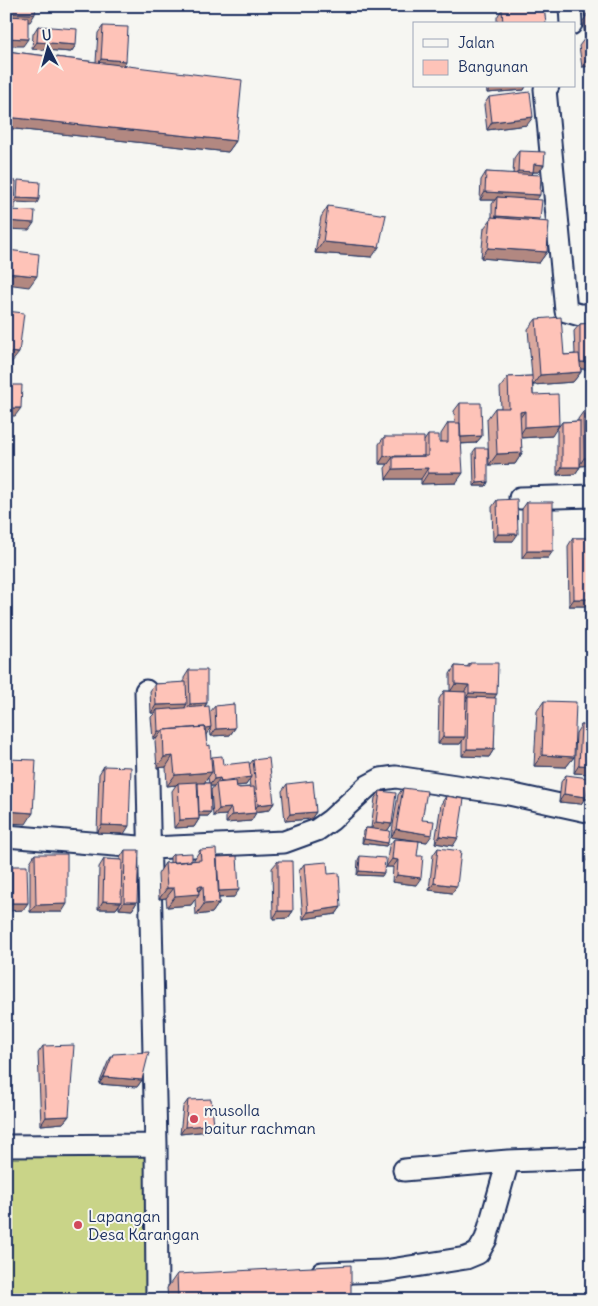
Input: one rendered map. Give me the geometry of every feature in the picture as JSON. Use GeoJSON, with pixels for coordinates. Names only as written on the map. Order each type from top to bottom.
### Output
{"type":"FeatureCollection","features":[{"type":"Feature","properties":{"kind":"street"},"geometry":{"type":"LineString","coordinates":[[570,6],[571,22]]}},
{"type":"Feature","properties":{"kind":"street"},"geometry":{"type":"LineString","coordinates":[[546,88],[566,311],[580,316],[592,315]]}},
{"type":"Feature","properties":{"kind":"street"},"geometry":{"type":"LineString","coordinates":[[520,498],[592,496]]}},
{"type":"Feature","properties":{"kind":"street"},"geometry":{"type":"LineString","coordinates":[[146,691],[151,848],[156,1145],[167,1276],[157,1300]]}},
{"type":"Feature","properties":{"kind":"street"},"geometry":{"type":"LineString","coordinates":[[6,836],[151,848],[284,842],[317,830],[368,786],[381,779],[396,777],[509,794],[592,812]]}},
{"type":"Feature","properties":{"kind":"street"},"geometry":{"type":"LineString","coordinates":[[6,1146],[156,1145]]}},
{"type":"Feature","properties":{"kind":"street"},"geometry":{"type":"LineString","coordinates":[[404,1170],[508,1161],[592,1158]]}},
{"type":"Feature","properties":{"kind":"street"},"geometry":{"type":"LineString","coordinates":[[305,1273],[384,1271],[466,1258],[478,1253],[486,1239],[508,1161]]}},
{"type":"Feature","properties":{"kind":"green space","name":"Lapangan Desa Karangan"},"geometry":{"type":"Polygon","coordinates":[[[6,1149],[150,1150],[150,1300],[6,1300],[6,1149]]]}},
{"type":"Feature","properties":{"kind":"building"},"geometry":{"type":"Polygon","coordinates":[[[6,6],[36,6],[35,14],[6,13],[6,6]]]}},
{"type":"Feature","properties":{"kind":"building"},"geometry":{"type":"Polygon","coordinates":[[[544,6],[546,22],[503,22],[502,9],[544,6]]]}},
{"type":"Feature","properties":{"kind":"building"},"geometry":{"type":"Polygon","coordinates":[[[592,13],[592,33],[590,33],[588,14],[592,13]]]}},
{"type":"Feature","properties":{"kind":"building"},"geometry":{"type":"Polygon","coordinates":[[[6,16],[28,17],[28,39],[6,38],[6,16]]]}},
{"type":"Feature","properties":{"kind":"building"},"geometry":{"type":"Polygon","coordinates":[[[38,26],[77,29],[76,45],[37,42],[38,26]]]}},
{"type":"Feature","properties":{"kind":"building"},"geometry":{"type":"Polygon","coordinates":[[[103,26],[128,27],[126,61],[101,59],[103,26]]]}},
{"type":"Feature","properties":{"kind":"building"},"geometry":{"type":"Polygon","coordinates":[[[585,38],[592,38],[592,59],[587,59],[585,38]]]}},
{"type":"Feature","properties":{"kind":"building"},"geometry":{"type":"Polygon","coordinates":[[[6,51],[242,80],[236,141],[6,117],[6,51]]]}},
{"type":"Feature","properties":{"kind":"building"},"geometry":{"type":"Polygon","coordinates":[[[530,92],[533,117],[492,122],[489,97],[530,92]]]}},
{"type":"Feature","properties":{"kind":"building"},"geometry":{"type":"Polygon","coordinates":[[[519,151],[545,152],[544,165],[534,164],[533,172],[518,171],[519,151]]]}},
{"type":"Feature","properties":{"kind":"building"},"geometry":{"type":"Polygon","coordinates":[[[486,172],[541,175],[540,195],[485,192],[486,172]]]}},
{"type":"Feature","properties":{"kind":"building"},"geometry":{"type":"Polygon","coordinates":[[[6,180],[16,181],[15,209],[6,208],[6,180]]]}},
{"type":"Feature","properties":{"kind":"building"},"geometry":{"type":"Polygon","coordinates":[[[18,180],[40,182],[39,199],[17,198],[18,180]]]}},
{"type":"Feature","properties":{"kind":"building"},"geometry":{"type":"Polygon","coordinates":[[[497,197],[542,200],[540,219],[496,216],[497,197]]]}},
{"type":"Feature","properties":{"kind":"building"},"geometry":{"type":"Polygon","coordinates":[[[328,206],[386,215],[379,247],[323,242],[328,206]]]}},
{"type":"Feature","properties":{"kind":"building"},"geometry":{"type":"Polygon","coordinates":[[[6,210],[35,211],[34,223],[6,221],[6,210]]]}},
{"type":"Feature","properties":{"kind":"building"},"geometry":{"type":"Polygon","coordinates":[[[491,217],[549,222],[547,252],[488,248],[491,217]]]}},
{"type":"Feature","properties":{"kind":"building"},"geometry":{"type":"Polygon","coordinates":[[[6,240],[9,240],[8,250],[39,254],[37,276],[6,273],[6,240]]]}},
{"type":"Feature","properties":{"kind":"building"},"geometry":{"type":"Polygon","coordinates":[[[6,311],[24,313],[19,353],[6,352],[6,311]]]}},
{"type":"Feature","properties":{"kind":"building"},"geometry":{"type":"Polygon","coordinates":[[[561,317],[564,355],[579,354],[581,372],[540,375],[536,319],[561,317]]]}},
{"type":"Feature","properties":{"kind":"building"},"geometry":{"type":"Polygon","coordinates":[[[592,323],[592,362],[580,362],[580,324],[592,323]]]}},
{"type":"Feature","properties":{"kind":"building"},"geometry":{"type":"Polygon","coordinates":[[[6,361],[12,362],[11,372],[6,371],[6,361]]]}},
{"type":"Feature","properties":{"kind":"building"},"geometry":{"type":"Polygon","coordinates":[[[532,376],[533,395],[558,394],[559,425],[525,427],[525,411],[520,412],[522,453],[497,454],[495,408],[509,408],[508,377],[532,376]]]}},
{"type":"Feature","properties":{"kind":"building"},"geometry":{"type":"Polygon","coordinates":[[[6,385],[22,385],[21,408],[6,408],[6,385]]]}},
{"type":"Feature","properties":{"kind":"building"},"geometry":{"type":"Polygon","coordinates":[[[460,403],[481,403],[482,436],[460,437],[460,403]]]}},
{"type":"Feature","properties":{"kind":"building"},"geometry":{"type":"Polygon","coordinates":[[[583,412],[592,412],[592,458],[584,458],[583,412]]]}},
{"type":"Feature","properties":{"kind":"building"},"geometry":{"type":"Polygon","coordinates":[[[580,421],[580,467],[562,467],[562,422],[580,421]]]}},
{"type":"Feature","properties":{"kind":"building"},"geometry":{"type":"Polygon","coordinates":[[[448,423],[460,423],[463,473],[428,473],[428,468],[393,469],[393,457],[428,456],[428,435],[439,435],[439,442],[448,442],[448,423]]]}},
{"type":"Feature","properties":{"kind":"building"},"geometry":{"type":"Polygon","coordinates":[[[384,437],[424,437],[424,456],[384,456],[384,437]]]}},
{"type":"Feature","properties":{"kind":"building"},"geometry":{"type":"Polygon","coordinates":[[[476,448],[488,448],[488,482],[477,483],[476,448]]]}},
{"type":"Feature","properties":{"kind":"building"},"geometry":{"type":"Polygon","coordinates":[[[517,499],[518,534],[498,534],[497,500],[517,499]]]}},
{"type":"Feature","properties":{"kind":"building"},"geometry":{"type":"Polygon","coordinates":[[[527,502],[553,502],[553,551],[527,551],[527,502]]]}},
{"type":"Feature","properties":{"kind":"building"},"geometry":{"type":"Polygon","coordinates":[[[573,538],[592,538],[592,599],[574,599],[573,538]]]}},
{"type":"Feature","properties":{"kind":"building"},"geometry":{"type":"Polygon","coordinates":[[[6,605],[11,605],[9,642],[6,642],[6,605]]]}},
{"type":"Feature","properties":{"kind":"building"},"geometry":{"type":"Polygon","coordinates":[[[470,663],[498,663],[497,694],[469,693],[469,685],[455,684],[455,666],[470,667],[470,663]]]}},
{"type":"Feature","properties":{"kind":"building"},"geometry":{"type":"Polygon","coordinates":[[[189,670],[207,670],[207,703],[190,704],[189,670]]]}},
{"type":"Feature","properties":{"kind":"building"},"geometry":{"type":"Polygon","coordinates":[[[186,682],[187,704],[156,705],[155,684],[186,682]]]}},
{"type":"Feature","properties":{"kind":"building"},"geometry":{"type":"Polygon","coordinates":[[[444,691],[466,692],[465,737],[443,737],[444,691]]]}},
{"type":"Feature","properties":{"kind":"building"},"geometry":{"type":"Polygon","coordinates":[[[468,697],[496,698],[494,749],[467,749],[468,697]]]}},
{"type":"Feature","properties":{"kind":"building"},"geometry":{"type":"Polygon","coordinates":[[[544,701],[576,702],[574,757],[542,755],[544,701]]]}},
{"type":"Feature","properties":{"kind":"building"},"geometry":{"type":"Polygon","coordinates":[[[234,704],[235,728],[216,729],[215,706],[234,704]]]}},
{"type":"Feature","properties":{"kind":"building"},"geometry":{"type":"Polygon","coordinates":[[[209,706],[211,727],[158,731],[157,710],[209,706]]]}},
{"type":"Feature","properties":{"kind":"building"},"geometry":{"type":"Polygon","coordinates":[[[581,725],[592,726],[592,766],[579,765],[581,725]]]}},
{"type":"Feature","properties":{"kind":"building"},"geometry":{"type":"Polygon","coordinates":[[[205,727],[207,746],[210,745],[212,772],[175,775],[173,756],[164,757],[163,730],[205,727]]]}},
{"type":"Feature","properties":{"kind":"building"},"geometry":{"type":"Polygon","coordinates":[[[222,756],[223,765],[249,762],[251,777],[221,781],[220,778],[214,779],[212,757],[222,756]]]}},
{"type":"Feature","properties":{"kind":"building"},"geometry":{"type":"Polygon","coordinates":[[[269,758],[274,803],[258,805],[253,760],[269,758]]]}},
{"type":"Feature","properties":{"kind":"building"},"geometry":{"type":"Polygon","coordinates":[[[6,759],[36,760],[33,813],[6,811],[6,759]]]}},
{"type":"Feature","properties":{"kind":"building"},"geometry":{"type":"Polygon","coordinates":[[[104,766],[131,767],[129,826],[102,825],[104,766]]]}},
{"type":"Feature","properties":{"kind":"building"},"geometry":{"type":"Polygon","coordinates":[[[566,775],[589,778],[586,797],[564,794],[566,775]]]}},
{"type":"Feature","properties":{"kind":"building"},"geometry":{"type":"Polygon","coordinates":[[[236,781],[237,788],[254,787],[256,813],[232,815],[231,808],[219,809],[216,783],[236,781]]]}},
{"type":"Feature","properties":{"kind":"building"},"geometry":{"type":"Polygon","coordinates":[[[313,781],[316,812],[290,814],[287,784],[313,781]]]}},
{"type":"Feature","properties":{"kind":"building"},"geometry":{"type":"Polygon","coordinates":[[[197,782],[199,819],[180,820],[178,783],[197,782]]]}},
{"type":"Feature","properties":{"kind":"building"},"geometry":{"type":"Polygon","coordinates":[[[198,783],[210,783],[211,812],[199,812],[198,783]]]}},
{"type":"Feature","properties":{"kind":"building"},"geometry":{"type":"Polygon","coordinates":[[[403,788],[427,791],[422,820],[434,821],[432,835],[396,829],[403,788]]]}},
{"type":"Feature","properties":{"kind":"building"},"geometry":{"type":"Polygon","coordinates":[[[380,791],[396,793],[392,824],[376,822],[380,791]]]}},
{"type":"Feature","properties":{"kind":"building"},"geometry":{"type":"Polygon","coordinates":[[[446,796],[464,799],[458,838],[440,836],[446,796]]]}},
{"type":"Feature","properties":{"kind":"building"},"geometry":{"type":"Polygon","coordinates":[[[366,828],[390,831],[388,843],[364,839],[366,828]]]}},
{"type":"Feature","properties":{"kind":"building"},"geometry":{"type":"Polygon","coordinates":[[[394,839],[419,841],[417,856],[423,856],[421,878],[397,875],[398,860],[392,859],[394,839]]]}},
{"type":"Feature","properties":{"kind":"building"},"geometry":{"type":"Polygon","coordinates":[[[438,848],[461,851],[457,886],[434,883],[438,848]]]}},
{"type":"Feature","properties":{"kind":"building"},"geometry":{"type":"Polygon","coordinates":[[[216,849],[219,903],[204,904],[203,886],[198,886],[199,894],[175,896],[174,888],[167,888],[165,863],[201,860],[200,850],[216,849]]]}},
{"type":"Feature","properties":{"kind":"building"},"geometry":{"type":"Polygon","coordinates":[[[125,850],[139,850],[137,902],[124,902],[125,850]]]}},
{"type":"Feature","properties":{"kind":"building"},"geometry":{"type":"Polygon","coordinates":[[[192,853],[192,861],[173,863],[173,854],[192,853]]]}},
{"type":"Feature","properties":{"kind":"building"},"geometry":{"type":"Polygon","coordinates":[[[35,854],[67,854],[67,904],[36,905],[35,854]]]}},
{"type":"Feature","properties":{"kind":"building"},"geometry":{"type":"Polygon","coordinates":[[[237,856],[239,890],[219,891],[217,857],[237,856]]]}},
{"type":"Feature","properties":{"kind":"building"},"geometry":{"type":"Polygon","coordinates":[[[360,856],[385,858],[384,873],[359,871],[360,856]]]}},
{"type":"Feature","properties":{"kind":"building"},"geometry":{"type":"Polygon","coordinates":[[[104,859],[122,860],[121,902],[103,901],[104,859]]]}},
{"type":"Feature","properties":{"kind":"building"},"geometry":{"type":"Polygon","coordinates":[[[278,861],[292,861],[293,911],[278,911],[278,861]]]}},
{"type":"Feature","properties":{"kind":"building"},"geometry":{"type":"Polygon","coordinates":[[[327,862],[328,874],[339,873],[341,907],[308,912],[304,864],[327,862]]]}},
{"type":"Feature","properties":{"kind":"building"},"geometry":{"type":"Polygon","coordinates":[[[12,866],[27,866],[28,903],[12,903],[12,866]]]}},
{"type":"Feature","properties":{"kind":"building"},"geometry":{"type":"Polygon","coordinates":[[[7,883],[7,907],[6,907],[7,883]]]}},
{"type":"Feature","properties":{"kind":"building"},"geometry":{"type":"Polygon","coordinates":[[[74,1045],[69,1116],[46,1117],[43,1046],[74,1045]]]}},
{"type":"Feature","properties":{"kind":"building"},"geometry":{"type":"Polygon","coordinates":[[[149,1052],[142,1080],[104,1077],[113,1054],[149,1052]]]}},
{"type":"Feature","properties":{"kind":"building","name":"musolla baitur rachman"},"geometry":{"type":"Polygon","coordinates":[[[211,1099],[214,1124],[185,1127],[188,1100],[211,1099]]]}},
{"type":"Feature","properties":{"kind":"building"},"geometry":{"type":"Polygon","coordinates":[[[351,1265],[351,1300],[178,1300],[177,1274],[351,1265]]]}},
{"type":"Feature","properties":{"kind":"place","name":"musolla baitur rachman"},"geometry":{"type":"Point","coordinates":[194,1119]}},
{"type":"Feature","properties":{"kind":"place","name":"Lapangan Desa Karangan"},"geometry":{"type":"Point","coordinates":[78,1225]}}]}
